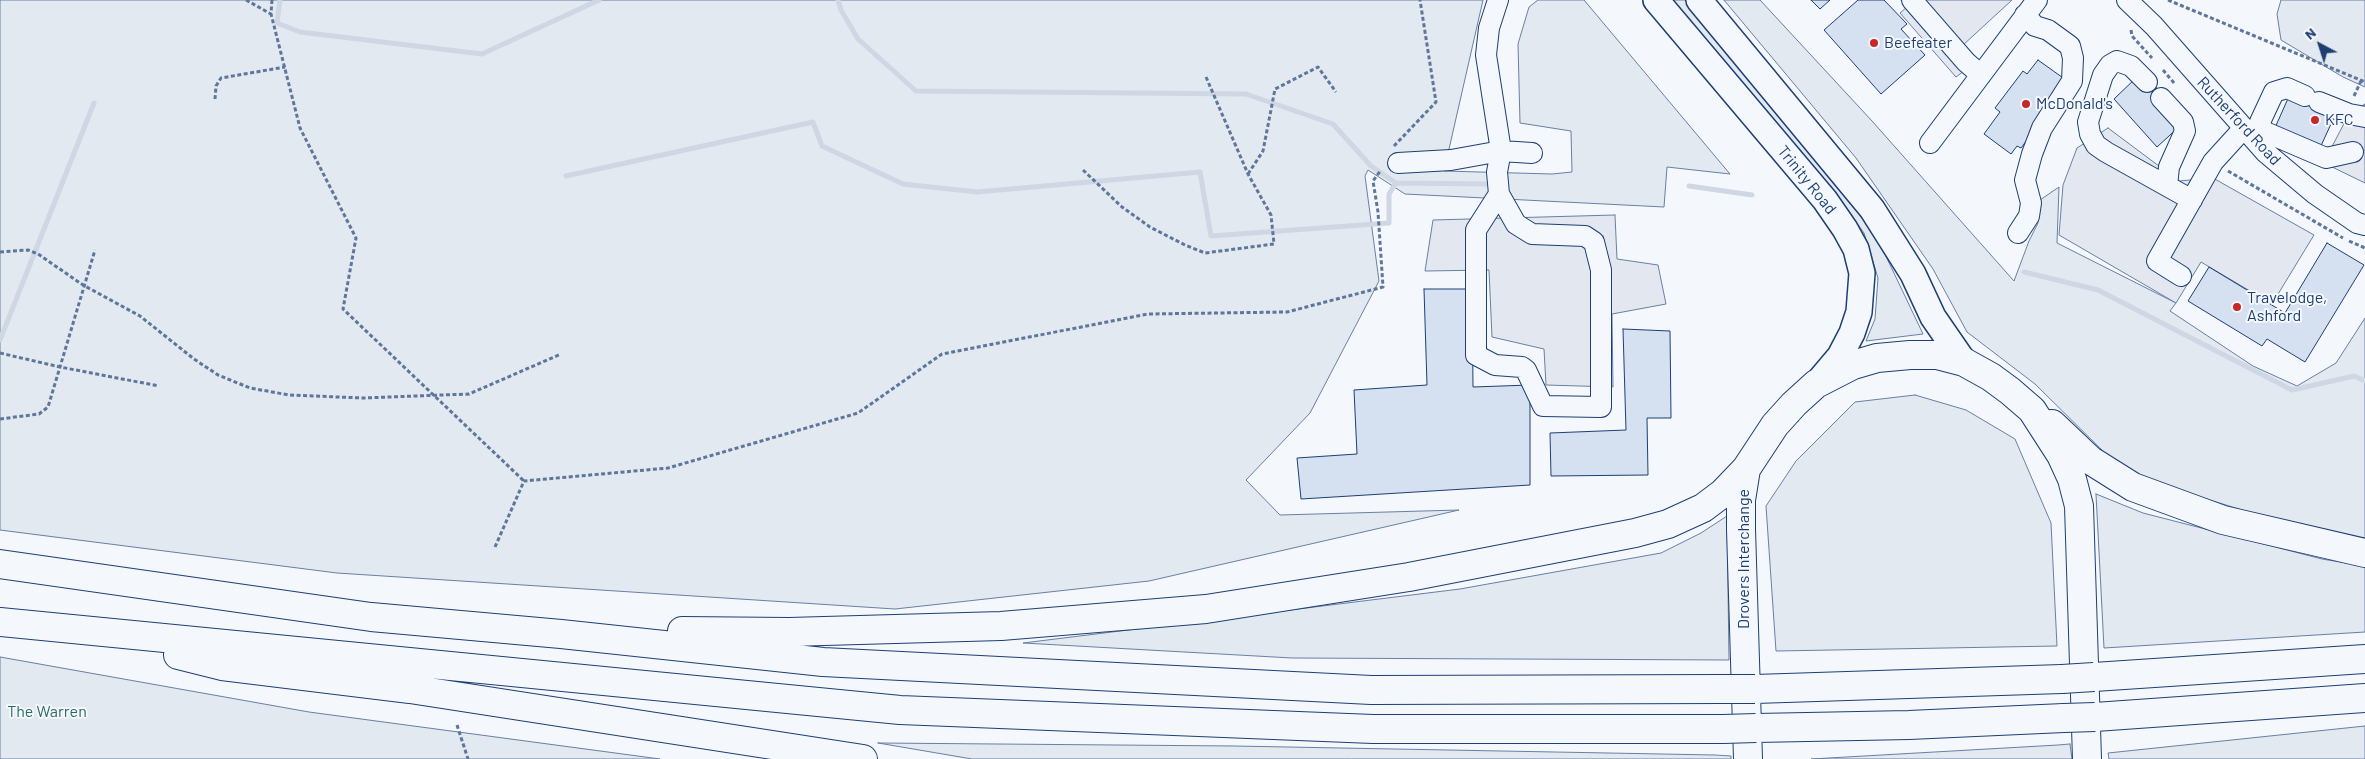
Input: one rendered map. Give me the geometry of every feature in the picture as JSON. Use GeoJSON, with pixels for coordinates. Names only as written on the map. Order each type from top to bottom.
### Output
{"type":"FeatureCollection","features":[{"type":"Feature","properties":{"kind":"highway","name":"Drovers Interchange"},"geometry":{"type":"LineString","coordinates":[[1748,759],[1740,529],[1741,500],[1746,469],[1775,425],[1816,384],[1853,365],[1877,358],[1937,355],[1964,362],[1991,377],[2032,410],[2061,455],[2072,479],[2079,506],[2087,759]]}},
{"type":"Feature","properties":{"kind":"highway"},"geometry":{"type":"LineString","coordinates":[[2032,410],[2054,426],[2090,460],[2133,487],[2223,520],[2365,553]]}},
{"type":"Feature","properties":{"kind":"highway"},"geometry":{"type":"LineString","coordinates":[[561,634],[690,631],[789,632],[991,626],[1206,609],[1409,577],[1634,533],[1668,524],[1702,508],[1723,492],[1746,469]]}},
{"type":"Feature","properties":{"kind":"highway"},"geometry":{"type":"LineString","coordinates":[[0,564],[371,617],[561,634],[823,662],[1080,677],[1372,690],[1755,689],[2062,679],[2365,659]]}},
{"type":"Feature","properties":{"kind":"highway"},"geometry":{"type":"LineString","coordinates":[[0,622],[81,632],[900,710],[1373,729],[1723,729],[1909,725],[2095,717],[2365,698]]}},
{"type":"Feature","properties":{"kind":"highway"},"geometry":{"type":"LineString","coordinates":[[81,632],[222,666],[410,689],[864,759]]}},
{"type":"Feature","properties":{"kind":"main road","name":"Trinity Road"},"geometry":{"type":"LineString","coordinates":[[1656,0],[1825,200],[1856,249],[1862,273],[1859,312],[1852,333],[1840,356],[1816,384]]}},
{"type":"Feature","properties":{"kind":"main road","name":"Trinity Road"},"geometry":{"type":"LineString","coordinates":[[1699,0],[1872,209],[1913,274],[1933,317],[1964,362]]}},
{"type":"Feature","properties":{"kind":"street"},"geometry":{"type":"LineString","coordinates":[[1498,0],[1489,28],[1486,55],[1501,152],[1498,172],[1499,194],[1516,224],[1532,234],[1585,236],[1594,242],[1601,270],[1601,407],[1543,406],[1526,370],[1522,367],[1495,365],[1476,355],[1476,230],[1499,194]]}},
{"type":"Feature","properties":{"kind":"street"},"geometry":{"type":"LineString","coordinates":[[1912,0],[1966,62],[1981,75]]}},
{"type":"Feature","properties":{"kind":"street","name":"Rutherford Road"},"geometry":{"type":"LineString","coordinates":[[2127,0],[2154,26],[2265,152],[2295,179],[2340,212],[2365,226]]}},
{"type":"Feature","properties":{"kind":"street"},"geometry":{"type":"LineString","coordinates":[[1930,143],[1981,75],[2033,14],[2048,30],[2070,46],[2073,58],[2072,81],[2042,128],[2032,154],[2024,180],[2031,203],[2029,216],[2018,233]]}},
{"type":"Feature","properties":{"kind":"street"},"geometry":{"type":"LineString","coordinates":[[2147,82],[2131,66],[2118,61],[2110,65],[2102,75],[2088,122],[2090,134],[2096,145],[2192,200]]}},
{"type":"Feature","properties":{"kind":"street"},"geometry":{"type":"LineString","coordinates":[[2353,152],[2326,158],[2263,131],[2260,122],[2274,92],[2287,88],[2348,114],[2365,117]]}},
{"type":"Feature","properties":{"kind":"street"},"geometry":{"type":"LineString","coordinates":[[2161,98],[2183,122],[2184,131],[2170,166],[2167,186]]}},
{"type":"Feature","properties":{"kind":"street"},"geometry":{"type":"LineString","coordinates":[[2181,276],[2157,262],[2213,162],[2243,129]]}},
{"type":"Feature","properties":{"kind":"street"},"geometry":{"type":"LineString","coordinates":[[1390,160],[1451,160],[1501,152],[1532,153]]}},
{"type":"Feature","properties":{"kind":"path"},"geometry":{"type":"LineString","coordinates":[[246,0],[271,14]]}},
{"type":"Feature","properties":{"kind":"path"},"geometry":{"type":"LineString","coordinates":[[272,0],[271,14],[300,128],[356,238],[342,309],[524,481],[668,468],[858,413],[942,354],[1148,314],[1287,312],[1383,287],[1381,241],[1373,181],[1436,102],[1420,0]]}},
{"type":"Feature","properties":{"kind":"path"},"geometry":{"type":"LineString","coordinates":[[2168,0],[2363,82],[2351,102]]}},
{"type":"Feature","properties":{"kind":"path"},"geometry":{"type":"LineString","coordinates":[[214,99],[216,86],[221,78],[286,67]]}},
{"type":"Feature","properties":{"kind":"path"},"geometry":{"type":"LineString","coordinates":[[1248,174],[1263,151],[1275,89],[1318,67],[1336,92]]}},
{"type":"Feature","properties":{"kind":"path"},"geometry":{"type":"LineString","coordinates":[[1084,171],[1122,207],[1150,227],[1205,253],[1274,244],[1272,215],[1248,174],[1206,77]]}},
{"type":"Feature","properties":{"kind":"path"},"geometry":{"type":"LineString","coordinates":[[2213,162],[2299,214],[2365,248]]}},
{"type":"Feature","properties":{"kind":"path"},"geometry":{"type":"LineString","coordinates":[[0,252],[28,250],[51,261],[83,286],[140,316],[194,359],[218,375],[250,388],[299,395],[364,398],[469,394],[561,354]]}},
{"type":"Feature","properties":{"kind":"path"},"geometry":{"type":"LineString","coordinates":[[0,419],[39,414],[48,407],[95,250]]}},
{"type":"Feature","properties":{"kind":"path"},"geometry":{"type":"LineString","coordinates":[[0,353],[60,367],[159,386]]}},
{"type":"Feature","properties":{"kind":"path"},"geometry":{"type":"LineString","coordinates":[[495,547],[524,481]]}},
{"type":"Feature","properties":{"kind":"path"},"geometry":{"type":"LineString","coordinates":[[457,725],[468,759]]}},
{"type":"Feature","properties":{"kind":"green space"},"geometry":{"type":"Polygon","coordinates":[[[0,0],[1483,0],[1444,171],[1552,174],[1572,172],[1571,131],[1520,123],[1518,44],[1529,7],[1538,0],[1584,0],[1730,174],[1667,167],[1664,207],[1405,194],[1368,170],[1365,176],[1379,281],[1310,413],[1246,480],[1280,515],[1459,510],[1149,581],[895,609],[337,573],[0,530],[0,0]]]}},
{"type":"Feature","properties":{"kind":"green space"},"geometry":{"type":"Polygon","coordinates":[[[1673,0],[1685,0],[1847,196],[1882,248],[1923,334],[1866,341],[1875,319],[1878,278],[1864,233],[1841,201],[1673,0]]]}},
{"type":"Feature","properties":{"kind":"green space"},"geometry":{"type":"Polygon","coordinates":[[[1724,0],[1760,0],[1872,121],[2014,281],[2038,223],[2040,200],[2059,187],[2057,243],[2176,303],[2170,311],[2253,366],[2297,386],[2336,363],[2365,318],[2365,539],[2249,512],[2157,484],[2110,458],[2035,384],[1967,332],[1933,269],[1856,158],[1724,0]]]}},
{"type":"Feature","properties":{"kind":"green space"},"geometry":{"type":"Polygon","coordinates":[[[2281,0],[2365,0],[2365,87],[2343,77],[2281,40],[2277,14],[2281,0]]]}},
{"type":"Feature","properties":{"kind":"green space"},"geometry":{"type":"Polygon","coordinates":[[[1915,395],[1966,410],[2015,439],[2051,523],[2057,646],[1776,651],[1766,506],[1796,461],[1855,402],[1915,395]]]}},
{"type":"Feature","properties":{"kind":"green space"},"geometry":{"type":"Polygon","coordinates":[[[2096,494],[2143,513],[2322,559],[2365,566],[2365,632],[2104,648],[2096,494]]]}},
{"type":"Feature","properties":{"kind":"green space"},"geometry":{"type":"Polygon","coordinates":[[[1727,516],[1729,660],[1292,658],[1023,643],[1460,589],[1661,553],[1701,533],[1727,516]]]}},
{"type":"Feature","properties":{"kind":"green space","name":"The Warren"},"geometry":{"type":"Polygon","coordinates":[[[0,657],[309,712],[660,759],[0,759],[0,657]]]}},
{"type":"Feature","properties":{"kind":"green space"},"geometry":{"type":"Polygon","coordinates":[[[2365,726],[2365,759],[2109,759],[2108,753],[2365,726]]]}},
{"type":"Feature","properties":{"kind":"green space"},"geometry":{"type":"Polygon","coordinates":[[[878,743],[1234,746],[1715,755],[1731,756],[1731,759],[972,759],[878,743]]]}},
{"type":"Feature","properties":{"kind":"green space"},"geometry":{"type":"Polygon","coordinates":[[[2070,744],[2072,759],[1811,759],[2058,745],[2070,744]]]}},
{"type":"Feature","properties":{"kind":"shaded area"},"geometry":{"type":"Polygon","coordinates":[[[1901,0],[2012,0],[1962,46],[1964,71],[1956,77],[1900,13],[1907,7],[1901,0]]]}},
{"type":"Feature","properties":{"kind":"shaded area"},"geometry":{"type":"Polygon","coordinates":[[[2365,104],[2365,183],[2326,164],[2326,158],[2349,114],[2365,104]]]}},
{"type":"Feature","properties":{"kind":"shaded area"},"geometry":{"type":"Polygon","coordinates":[[[2108,128],[2179,181],[2213,178],[2314,235],[2272,304],[2201,262],[2176,303],[2059,235],[2063,185],[2077,148],[2108,128]]]}},
{"type":"Feature","properties":{"kind":"shaded area"},"geometry":{"type":"Polygon","coordinates":[[[1615,215],[1617,259],[1658,265],[1666,304],[1612,314],[1613,387],[1546,385],[1544,349],[1492,337],[1489,270],[1425,271],[1433,220],[1615,215]]]}},
{"type":"Feature","properties":{"kind":"building"},"geometry":{"type":"Polygon","coordinates":[[[1811,0],[1830,0],[1820,9],[1811,0]]]}},
{"type":"Feature","properties":{"kind":"building","name":"Beefeater"},"geometry":{"type":"Polygon","coordinates":[[[1858,0],[1884,0],[1907,24],[1901,29],[1925,55],[1881,94],[1824,30],[1858,0]]]}},
{"type":"Feature","properties":{"kind":"building","name":"McDonald's"},"geometry":{"type":"Polygon","coordinates":[[[2038,60],[2066,80],[2039,124],[2021,148],[2017,146],[2011,154],[1984,134],[2000,112],[1995,108],[2023,71],[2027,74],[2038,60]]]}},
{"type":"Feature","properties":{"kind":"building"},"geometry":{"type":"Polygon","coordinates":[[[2137,77],[2149,80],[2163,95],[2181,125],[2157,147],[2114,99],[2137,77]]]}},
{"type":"Feature","properties":{"kind":"building"},"geometry":{"type":"Polygon","coordinates":[[[2308,90],[2323,96],[2336,113],[2320,148],[2274,130],[2290,94],[2308,90]]]}},
{"type":"Feature","properties":{"kind":"building","name":"Travelodge, Ashford"},"geometry":{"type":"Polygon","coordinates":[[[2327,243],[2364,265],[2305,362],[2267,339],[2262,346],[2188,301],[2209,267],[2285,313],[2327,243]]]}},
{"type":"Feature","properties":{"kind":"building"},"geometry":{"type":"Polygon","coordinates":[[[1424,289],[1472,289],[1473,387],[1530,385],[1530,485],[1301,499],[1297,458],[1357,454],[1354,390],[1427,385],[1424,289]]]}},
{"type":"Feature","properties":{"kind":"building"},"geometry":{"type":"Polygon","coordinates":[[[1623,329],[1670,331],[1671,418],[1647,418],[1648,475],[1551,476],[1550,433],[1626,430],[1623,329]]]}},
{"type":"Feature","properties":{"kind":"waterway"},"geometry":{"type":"LineString","coordinates":[[280,0],[277,23],[300,32],[482,54],[599,0]]}},
{"type":"Feature","properties":{"kind":"waterway"},"geometry":{"type":"LineString","coordinates":[[838,0],[841,10],[858,39],[916,91],[1246,94],[1333,124],[1371,166],[1396,183],[1493,184]]}},
{"type":"Feature","properties":{"kind":"waterway"},"geometry":{"type":"LineString","coordinates":[[0,340],[94,103]]}},
{"type":"Feature","properties":{"kind":"waterway"},"geometry":{"type":"LineString","coordinates":[[566,176],[813,122],[822,146],[903,184],[977,192],[1200,172],[1211,236],[1389,223],[1389,194],[1396,183]]}},
{"type":"Feature","properties":{"kind":"waterway"},"geometry":{"type":"LineString","coordinates":[[1689,186],[1752,195]]}},
{"type":"Feature","properties":{"kind":"waterway"},"geometry":{"type":"LineString","coordinates":[[2024,272],[2098,290],[2292,390],[2354,376],[2365,381]]}},
{"type":"Feature","properties":{"kind":"place","name":"Beefeater"},"geometry":{"type":"Point","coordinates":[1874,43]}},
{"type":"Feature","properties":{"kind":"place","name":"McDonald's"},"geometry":{"type":"Point","coordinates":[2026,104]}},
{"type":"Feature","properties":{"kind":"place","name":"KFC"},"geometry":{"type":"Point","coordinates":[2315,120]}},
{"type":"Feature","properties":{"kind":"place","name":"Travelodge, Ashford"},"geometry":{"type":"Point","coordinates":[2237,307]}}]}
